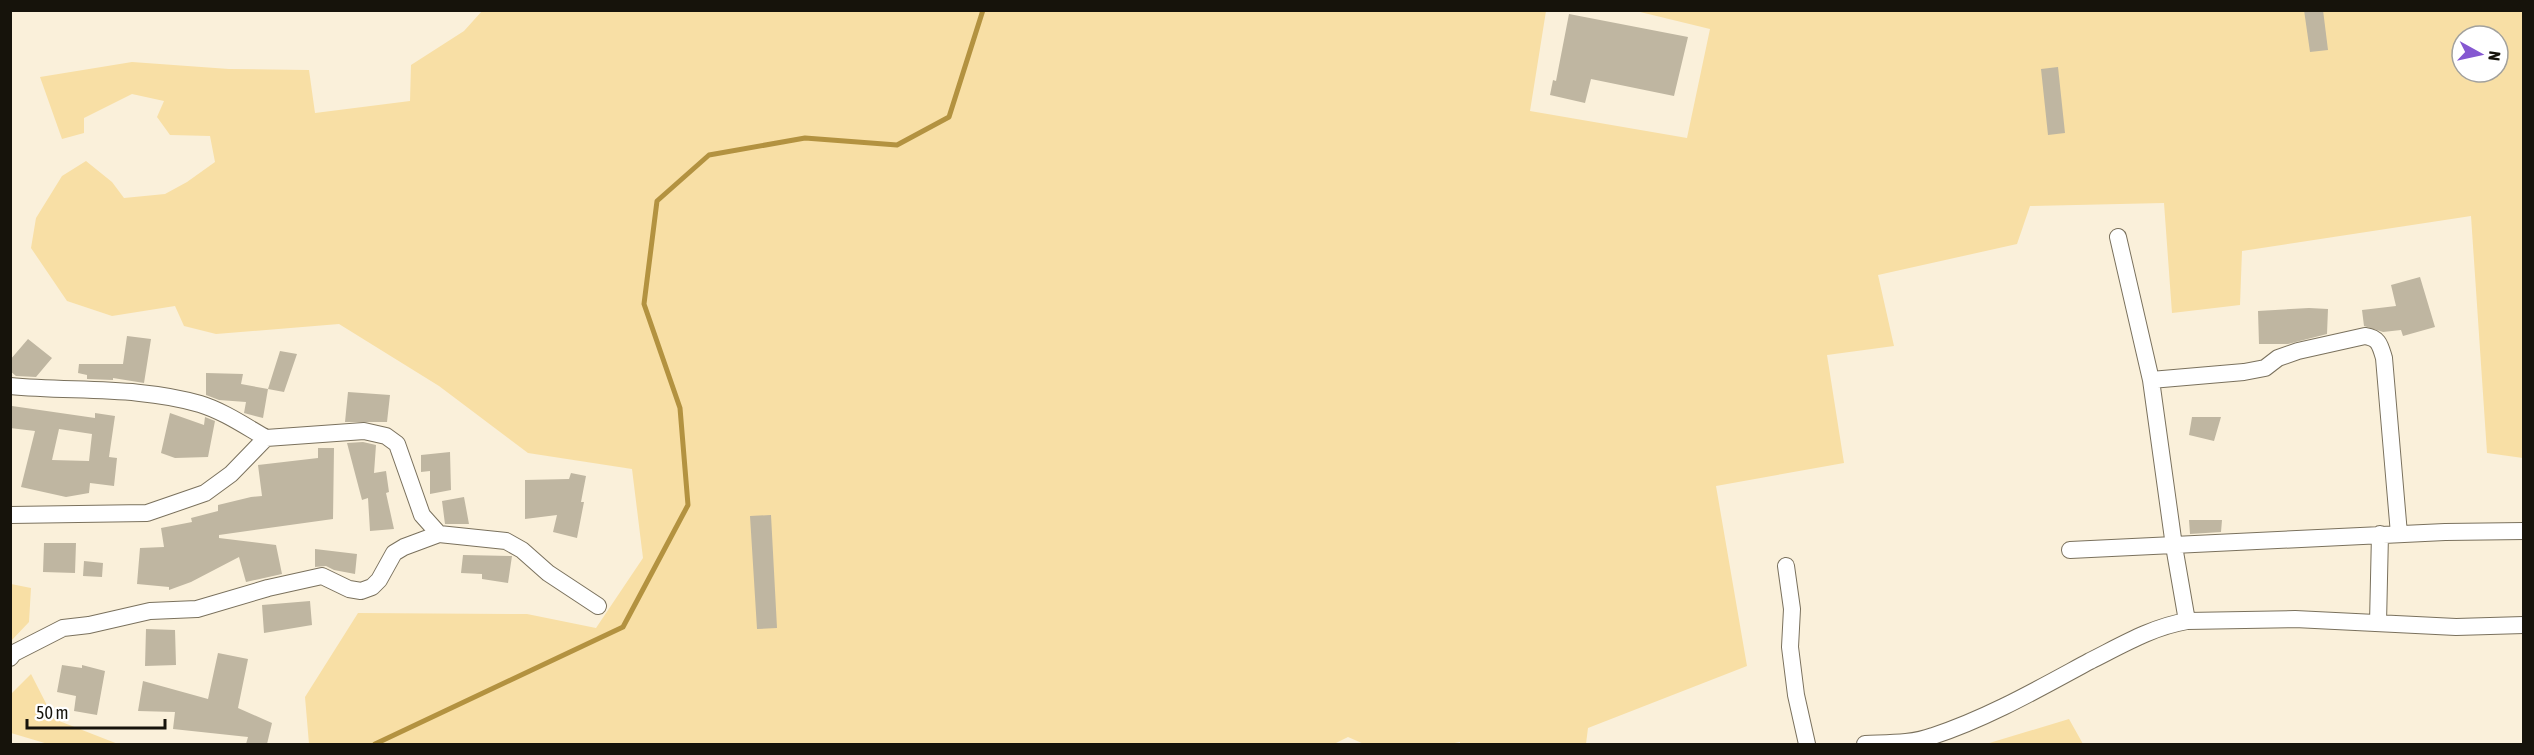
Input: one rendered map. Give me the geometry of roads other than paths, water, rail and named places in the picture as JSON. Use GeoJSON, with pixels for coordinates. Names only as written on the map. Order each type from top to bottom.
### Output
{"type":"FeatureCollection","features":[{"type":"Feature","properties":{"kind":"street"},"geometry":{"type":"LineString","coordinates":[[2118,237],[2151,380],[2187,621]]}},
{"type":"Feature","properties":{"kind":"street"},"geometry":{"type":"LineString","coordinates":[[2151,380],[2244,372],[2265,368],[2278,358],[2298,351],[2365,336],[2373,338],[2379,342],[2384,358],[2399,534]]}},
{"type":"Feature","properties":{"kind":"street"},"geometry":{"type":"LineString","coordinates":[[10,386],[118,392],[182,400],[212,409],[266,438],[364,431],[386,435],[397,444],[422,514],[439,534]]}},
{"type":"Feature","properties":{"kind":"street"},"geometry":{"type":"LineString","coordinates":[[10,514],[147,513],[205,493],[231,474],[266,438]]}},
{"type":"Feature","properties":{"kind":"street"},"geometry":{"type":"LineString","coordinates":[[2070,550],[2380,534],[2523,531]]}},
{"type":"Feature","properties":{"kind":"street"},"geometry":{"type":"LineString","coordinates":[[10,658],[14,653],[63,628],[90,626],[150,611],[197,609],[268,588],[322,576],[350,589],[361,591],[372,587],[379,580],[394,553],[439,534],[506,541],[522,550],[548,573],[598,606]]}},
{"type":"Feature","properties":{"kind":"street"},"geometry":{"type":"LineString","coordinates":[[2378,623],[2380,534]]}},
{"type":"Feature","properties":{"kind":"street"},"geometry":{"type":"LineString","coordinates":[[1786,566],[1792,609],[1790,647],[1796,695],[1807,744]]}},
{"type":"Feature","properties":{"kind":"street"},"geometry":{"type":"LineString","coordinates":[[1865,744],[1902,742],[1932,737],[1997,710],[2145,633],[2187,621],[2295,618],[2456,627],[2523,625]]}},
{"type":"Feature","properties":{"kind":"waterway"},"geometry":{"type":"LineString","coordinates":[[375,744],[623,627],[688,505],[680,408],[644,304],[657,201],[709,155],[805,138],[897,145],[949,117],[983,10]]}}]}
